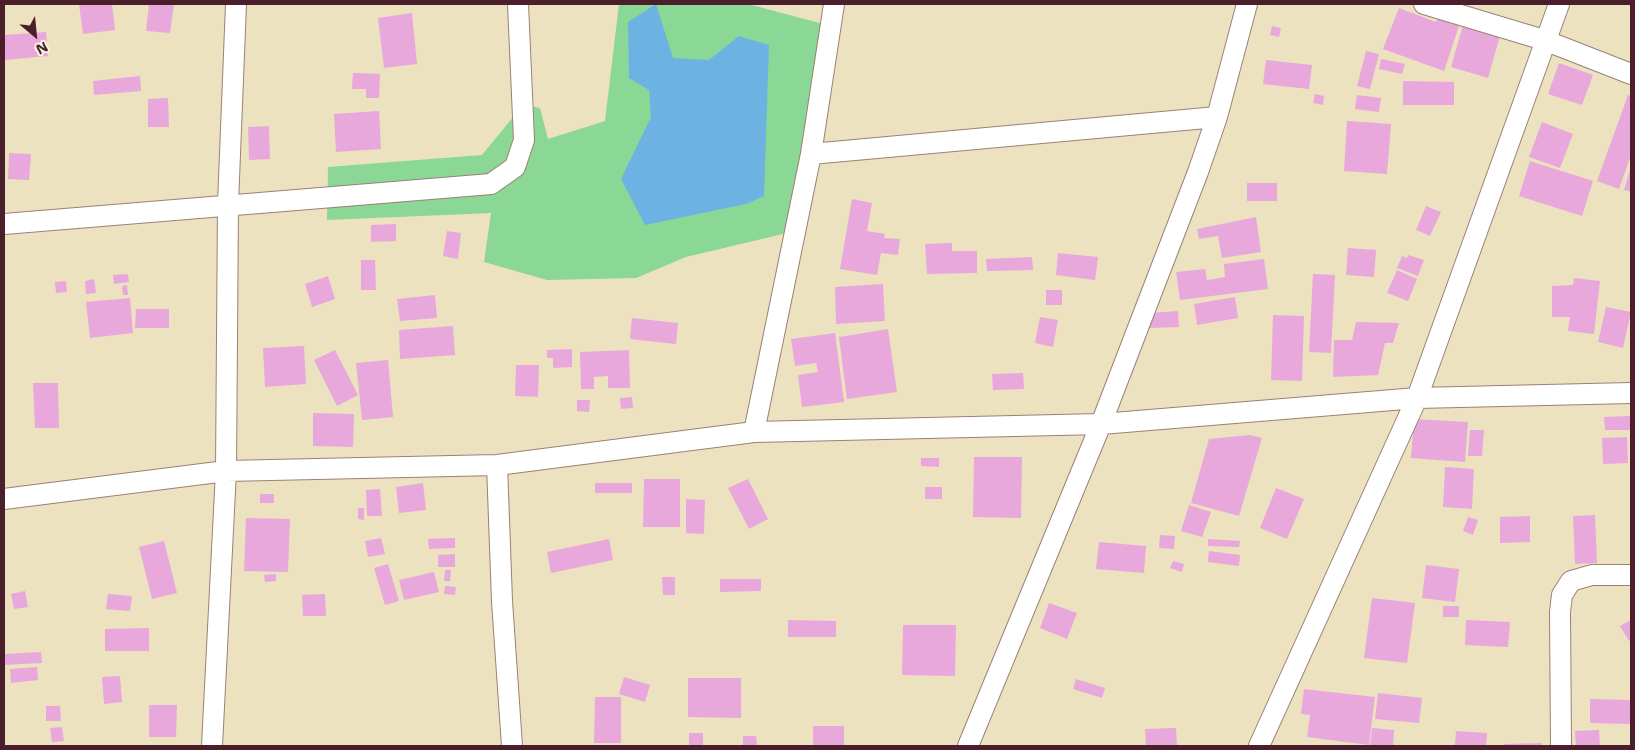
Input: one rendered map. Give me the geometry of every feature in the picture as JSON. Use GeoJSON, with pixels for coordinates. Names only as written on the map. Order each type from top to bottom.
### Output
{"type":"FeatureCollection","features":[{"type":"Feature","properties":{"kind":"street"},"geometry":{"type":"LineString","coordinates":[[212,746],[226,471],[228,204],[236,4]]}},
{"type":"Feature","properties":{"kind":"street"},"geometry":{"type":"LineString","coordinates":[[4,224],[228,204],[491,184],[515,167],[524,140],[518,4]]}},
{"type":"Feature","properties":{"kind":"street"},"geometry":{"type":"LineString","coordinates":[[754,432],[811,154],[834,4]]}},
{"type":"Feature","properties":{"kind":"street"},"geometry":{"type":"LineString","coordinates":[[968,746],[1101,424],[1217,117],[1247,4]]}},
{"type":"Feature","properties":{"kind":"street"},"geometry":{"type":"LineString","coordinates":[[1424,4],[1544,40],[1631,74]]}},
{"type":"Feature","properties":{"kind":"street"},"geometry":{"type":"LineString","coordinates":[[1259,746],[1417,398],[1544,40],[1559,4]]}},
{"type":"Feature","properties":{"kind":"street"},"geometry":{"type":"LineString","coordinates":[[811,154],[1217,117]]}},
{"type":"Feature","properties":{"kind":"street"},"geometry":{"type":"LineString","coordinates":[[4,499],[226,471],[497,465],[754,432],[1101,424],[1417,398],[1631,393]]}},
{"type":"Feature","properties":{"kind":"street"},"geometry":{"type":"LineString","coordinates":[[497,465],[502,601],[512,746]]}},
{"type":"Feature","properties":{"kind":"street"},"geometry":{"type":"LineString","coordinates":[[1561,746],[1560,612],[1562,595],[1571,580],[1592,575],[1631,574]]}},
{"type":"Feature","properties":{"kind":"green space"},"geometry":{"type":"Polygon","coordinates":[[[619,4],[748,4],[827,25],[787,233],[686,257],[636,278],[547,280],[484,262],[491,213],[327,220],[328,167],[482,155],[523,105],[540,108],[548,139],[605,121],[619,4]]]}},
{"type":"Feature","properties":{"kind":"water"},"geometry":{"type":"Polygon","coordinates":[[[656,4],[673,58],[709,60],[739,36],[769,45],[764,196],[746,204],[645,225],[621,179],[651,117],[649,90],[629,78],[628,22],[656,4]]]}},
{"type":"Feature","properties":{"kind":"building"},"geometry":{"type":"Polygon","coordinates":[[[79,4],[112,4],[115,30],[83,34],[79,4]]]}},
{"type":"Feature","properties":{"kind":"building"},"geometry":{"type":"Polygon","coordinates":[[[149,4],[174,4],[170,33],[146,31],[149,4]]]}},
{"type":"Feature","properties":{"kind":"building"},"geometry":{"type":"Polygon","coordinates":[[[1399,8],[1436,22],[1441,9],[1462,17],[1444,71],[1383,49],[1399,8]]]}},
{"type":"Feature","properties":{"kind":"building"},"geometry":{"type":"Polygon","coordinates":[[[412,13],[417,64],[384,68],[378,18],[412,13]]]}},
{"type":"Feature","properties":{"kind":"building"},"geometry":{"type":"Polygon","coordinates":[[[1465,18],[1502,29],[1488,78],[1451,67],[1465,18]]]}},
{"type":"Feature","properties":{"kind":"building"},"geometry":{"type":"Polygon","coordinates":[[[1272,26],[1281,28],[1279,37],[1270,35],[1272,26]]]}},
{"type":"Feature","properties":{"kind":"building"},"geometry":{"type":"Polygon","coordinates":[[[46,32],[48,56],[4,60],[4,35],[46,32]]]}},
{"type":"Feature","properties":{"kind":"building"},"geometry":{"type":"Polygon","coordinates":[[[1366,51],[1379,54],[1370,89],[1357,86],[1366,51]]]}},
{"type":"Feature","properties":{"kind":"building"},"geometry":{"type":"Polygon","coordinates":[[[1381,59],[1405,64],[1402,74],[1379,69],[1381,59]]]}},
{"type":"Feature","properties":{"kind":"building"},"geometry":{"type":"Polygon","coordinates":[[[1266,60],[1312,65],[1309,89],[1263,84],[1266,60]]]}},
{"type":"Feature","properties":{"kind":"building"},"geometry":{"type":"Polygon","coordinates":[[[1559,63],[1593,75],[1582,105],[1548,94],[1559,63]]]}},
{"type":"Feature","properties":{"kind":"building"},"geometry":{"type":"Polygon","coordinates":[[[353,73],[380,74],[379,98],[366,98],[366,89],[352,89],[353,73]]]}},
{"type":"Feature","properties":{"kind":"building"},"geometry":{"type":"Polygon","coordinates":[[[140,76],[141,91],[94,95],[93,81],[140,76]]]}},
{"type":"Feature","properties":{"kind":"building"},"geometry":{"type":"Polygon","coordinates":[[[1403,81],[1454,82],[1454,105],[1403,105],[1403,81]]]}},
{"type":"Feature","properties":{"kind":"building"},"geometry":{"type":"Polygon","coordinates":[[[1315,94],[1324,96],[1323,105],[1313,103],[1315,94]]]}},
{"type":"Feature","properties":{"kind":"building"},"geometry":{"type":"Polygon","coordinates":[[[1357,95],[1381,98],[1379,112],[1355,109],[1357,95]]]}},
{"type":"Feature","properties":{"kind":"building"},"geometry":{"type":"Polygon","coordinates":[[[1628,95],[1631,96],[1631,155],[1619,189],[1597,181],[1628,95]]]}},
{"type":"Feature","properties":{"kind":"building"},"geometry":{"type":"Polygon","coordinates":[[[168,98],[169,127],[148,127],[148,99],[168,98]]]}},
{"type":"Feature","properties":{"kind":"building"},"geometry":{"type":"Polygon","coordinates":[[[379,111],[381,149],[336,152],[334,114],[379,111]]]}},
{"type":"Feature","properties":{"kind":"building"},"geometry":{"type":"Polygon","coordinates":[[[1347,121],[1391,124],[1387,174],[1344,171],[1347,121]]]}},
{"type":"Feature","properties":{"kind":"building"},"geometry":{"type":"Polygon","coordinates":[[[1542,122],[1573,134],[1560,168],[1529,157],[1542,122]]]}},
{"type":"Feature","properties":{"kind":"building"},"geometry":{"type":"Polygon","coordinates":[[[269,126],[270,159],[249,160],[248,127],[269,126]]]}},
{"type":"Feature","properties":{"kind":"building"},"geometry":{"type":"Polygon","coordinates":[[[9,153],[31,154],[29,180],[8,179],[9,153]]]}},
{"type":"Feature","properties":{"kind":"building"},"geometry":{"type":"Polygon","coordinates":[[[1530,161],[1593,181],[1582,216],[1519,196],[1530,161]]]}},
{"type":"Feature","properties":{"kind":"building"},"geometry":{"type":"Polygon","coordinates":[[[1631,167],[1631,192],[1624,190],[1631,167]]]}},
{"type":"Feature","properties":{"kind":"building"},"geometry":{"type":"Polygon","coordinates":[[[1247,183],[1277,183],[1277,201],[1247,201],[1247,183]]]}},
{"type":"Feature","properties":{"kind":"building"},"geometry":{"type":"Polygon","coordinates":[[[852,199],[872,203],[867,231],[885,234],[884,238],[900,239],[898,255],[881,253],[877,275],[840,269],[852,199]]]}},
{"type":"Feature","properties":{"kind":"building"},"geometry":{"type":"Polygon","coordinates":[[[1426,206],[1441,212],[1430,236],[1416,230],[1426,206]]]}},
{"type":"Feature","properties":{"kind":"building"},"geometry":{"type":"Polygon","coordinates":[[[1256,217],[1261,252],[1222,258],[1218,236],[1199,239],[1197,229],[1256,217]]]}},
{"type":"Feature","properties":{"kind":"building"},"geometry":{"type":"Polygon","coordinates":[[[396,224],[396,241],[371,242],[371,225],[396,224]]]}},
{"type":"Feature","properties":{"kind":"building"},"geometry":{"type":"Polygon","coordinates":[[[447,231],[461,233],[458,259],[443,256],[447,231]]]}},
{"type":"Feature","properties":{"kind":"building"},"geometry":{"type":"Polygon","coordinates":[[[952,243],[952,251],[977,251],[977,273],[927,274],[925,244],[952,243]]]}},
{"type":"Feature","properties":{"kind":"building"},"geometry":{"type":"Polygon","coordinates":[[[1348,248],[1376,250],[1374,277],[1346,275],[1348,248]]]}},
{"type":"Feature","properties":{"kind":"building"},"geometry":{"type":"Polygon","coordinates":[[[1058,253],[1098,257],[1095,280],[1056,275],[1058,253]]]}},
{"type":"Feature","properties":{"kind":"building"},"geometry":{"type":"Polygon","coordinates":[[[1408,255],[1424,260],[1418,276],[1397,268],[1402,256],[1407,258],[1408,255]]]}},
{"type":"Feature","properties":{"kind":"building"},"geometry":{"type":"Polygon","coordinates":[[[1032,257],[1033,270],[987,271],[986,259],[1032,257]]]}},
{"type":"Feature","properties":{"kind":"building"},"geometry":{"type":"Polygon","coordinates":[[[1264,259],[1268,289],[1180,300],[1176,272],[1205,269],[1207,280],[1225,277],[1224,264],[1264,259]]]}},
{"type":"Feature","properties":{"kind":"building"},"geometry":{"type":"Polygon","coordinates":[[[361,260],[375,260],[376,290],[361,290],[361,260]]]}},
{"type":"Feature","properties":{"kind":"building"},"geometry":{"type":"Polygon","coordinates":[[[1397,270],[1417,279],[1408,301],[1387,293],[1397,270]]]}},
{"type":"Feature","properties":{"kind":"building"},"geometry":{"type":"Polygon","coordinates":[[[128,274],[129,282],[114,284],[113,275],[128,274]]]}},
{"type":"Feature","properties":{"kind":"building"},"geometry":{"type":"Polygon","coordinates":[[[1313,274],[1335,275],[1331,353],[1309,352],[1313,274]]]}},
{"type":"Feature","properties":{"kind":"building"},"geometry":{"type":"Polygon","coordinates":[[[328,276],[335,299],[312,307],[305,284],[328,276]]]}},
{"type":"Feature","properties":{"kind":"building"},"geometry":{"type":"Polygon","coordinates":[[[1574,278],[1600,281],[1594,334],[1568,331],[1570,317],[1552,317],[1552,286],[1573,285],[1574,278]]]}},
{"type":"Feature","properties":{"kind":"building"},"geometry":{"type":"Polygon","coordinates":[[[94,279],[96,293],[86,294],[85,281],[94,279]]]}},
{"type":"Feature","properties":{"kind":"building"},"geometry":{"type":"Polygon","coordinates":[[[66,281],[67,292],[56,293],[55,282],[66,281]]]}},
{"type":"Feature","properties":{"kind":"building"},"geometry":{"type":"Polygon","coordinates":[[[883,284],[885,321],[836,324],[835,287],[883,284]]]}},
{"type":"Feature","properties":{"kind":"building"},"geometry":{"type":"Polygon","coordinates":[[[127,285],[128,295],[123,295],[122,286],[127,285]]]}},
{"type":"Feature","properties":{"kind":"building"},"geometry":{"type":"Polygon","coordinates":[[[1046,290],[1062,290],[1062,305],[1046,305],[1046,290]]]}},
{"type":"Feature","properties":{"kind":"building"},"geometry":{"type":"Polygon","coordinates":[[[435,295],[437,318],[400,321],[397,299],[435,295]]]}},
{"type":"Feature","properties":{"kind":"building"},"geometry":{"type":"Polygon","coordinates":[[[1235,297],[1238,318],[1197,325],[1194,304],[1235,297]]]}},
{"type":"Feature","properties":{"kind":"building"},"geometry":{"type":"Polygon","coordinates":[[[130,298],[133,333],[90,338],[86,302],[130,298]]]}},
{"type":"Feature","properties":{"kind":"building"},"geometry":{"type":"Polygon","coordinates":[[[1606,307],[1631,312],[1623,348],[1598,342],[1606,307]]]}},
{"type":"Feature","properties":{"kind":"building"},"geometry":{"type":"Polygon","coordinates":[[[136,309],[169,309],[169,328],[135,328],[136,309]]]}},
{"type":"Feature","properties":{"kind":"building"},"geometry":{"type":"Polygon","coordinates":[[[1178,311],[1179,327],[1150,328],[1149,313],[1178,311]]]}},
{"type":"Feature","properties":{"kind":"building"},"geometry":{"type":"Polygon","coordinates":[[[1273,315],[1304,316],[1302,381],[1271,380],[1273,315]]]}},
{"type":"Feature","properties":{"kind":"building"},"geometry":{"type":"Polygon","coordinates":[[[1040,317],[1058,320],[1053,347],[1035,343],[1040,317]]]}},
{"type":"Feature","properties":{"kind":"building"},"geometry":{"type":"Polygon","coordinates":[[[632,318],[678,323],[676,344],[630,339],[632,318]]]}},
{"type":"Feature","properties":{"kind":"building"},"geometry":{"type":"Polygon","coordinates":[[[1356,322],[1399,323],[1393,343],[1385,343],[1378,375],[1333,377],[1334,340],[1352,340],[1356,322]]]}},
{"type":"Feature","properties":{"kind":"building"},"geometry":{"type":"Polygon","coordinates":[[[453,326],[455,355],[400,359],[399,330],[453,326]]]}},
{"type":"Feature","properties":{"kind":"building"},"geometry":{"type":"Polygon","coordinates":[[[888,329],[897,392],[847,399],[839,337],[888,329]]]}},
{"type":"Feature","properties":{"kind":"building"},"geometry":{"type":"Polygon","coordinates":[[[835,333],[844,402],[802,407],[798,375],[818,372],[816,363],[795,366],[791,339],[835,333]]]}},
{"type":"Feature","properties":{"kind":"building"},"geometry":{"type":"Polygon","coordinates":[[[304,346],[306,384],[265,387],[263,348],[304,346]]]}},
{"type":"Feature","properties":{"kind":"building"},"geometry":{"type":"Polygon","coordinates":[[[572,349],[572,367],[553,368],[553,358],[547,358],[547,350],[572,349]]]}},
{"type":"Feature","properties":{"kind":"building"},"geometry":{"type":"Polygon","coordinates":[[[335,350],[358,395],[337,406],[314,360],[335,350]]]}},
{"type":"Feature","properties":{"kind":"building"},"geometry":{"type":"Polygon","coordinates":[[[629,350],[630,388],[608,388],[608,376],[594,377],[594,389],[581,389],[580,352],[629,350]]]}},
{"type":"Feature","properties":{"kind":"building"},"geometry":{"type":"Polygon","coordinates":[[[388,360],[393,417],[362,420],[356,363],[388,360]]]}},
{"type":"Feature","properties":{"kind":"building"},"geometry":{"type":"Polygon","coordinates":[[[516,365],[539,365],[538,397],[515,396],[516,365]]]}},
{"type":"Feature","properties":{"kind":"building"},"geometry":{"type":"Polygon","coordinates":[[[1023,373],[1024,389],[993,390],[992,374],[1023,373]]]}},
{"type":"Feature","properties":{"kind":"building"},"geometry":{"type":"Polygon","coordinates":[[[33,383],[58,383],[59,428],[35,428],[33,383]]]}},
{"type":"Feature","properties":{"kind":"building"},"geometry":{"type":"Polygon","coordinates":[[[632,397],[633,408],[621,409],[620,398],[632,397]]]}},
{"type":"Feature","properties":{"kind":"building"},"geometry":{"type":"Polygon","coordinates":[[[577,400],[590,400],[589,412],[577,411],[577,400]]]}},
{"type":"Feature","properties":{"kind":"building"},"geometry":{"type":"Polygon","coordinates":[[[313,413],[354,414],[353,447],[313,446],[313,413]]]}},
{"type":"Feature","properties":{"kind":"building"},"geometry":{"type":"Polygon","coordinates":[[[1631,416],[1631,430],[1605,430],[1604,417],[1631,416]]]}},
{"type":"Feature","properties":{"kind":"building"},"geometry":{"type":"Polygon","coordinates":[[[1414,419],[1468,422],[1465,462],[1411,458],[1414,419]]]}},
{"type":"Feature","properties":{"kind":"building"},"geometry":{"type":"Polygon","coordinates":[[[1470,430],[1484,430],[1482,456],[1468,456],[1470,430]]]}},
{"type":"Feature","properties":{"kind":"building"},"geometry":{"type":"Polygon","coordinates":[[[1250,435],[1262,438],[1239,516],[1191,503],[1209,439],[1250,435]]]}},
{"type":"Feature","properties":{"kind":"building"},"geometry":{"type":"Polygon","coordinates":[[[1627,437],[1628,463],[1603,464],[1602,438],[1627,437]]]}},
{"type":"Feature","properties":{"kind":"building"},"geometry":{"type":"Polygon","coordinates":[[[974,457],[1022,457],[1021,518],[973,517],[974,457]]]}},
{"type":"Feature","properties":{"kind":"building"},"geometry":{"type":"Polygon","coordinates":[[[921,458],[939,458],[939,467],[921,466],[921,458]]]}},
{"type":"Feature","properties":{"kind":"building"},"geometry":{"type":"Polygon","coordinates":[[[1445,467],[1474,469],[1472,509],[1443,507],[1445,467]]]}},
{"type":"Feature","properties":{"kind":"building"},"geometry":{"type":"Polygon","coordinates":[[[644,479],[680,479],[680,527],[643,527],[644,479]]]}},
{"type":"Feature","properties":{"kind":"building"},"geometry":{"type":"Polygon","coordinates":[[[748,479],[768,519],[749,529],[728,488],[748,479]]]}},
{"type":"Feature","properties":{"kind":"building"},"geometry":{"type":"Polygon","coordinates":[[[423,483],[426,510],[399,513],[396,487],[423,483]]]}},
{"type":"Feature","properties":{"kind":"building"},"geometry":{"type":"Polygon","coordinates":[[[595,483],[632,483],[632,493],[595,493],[595,483]]]}},
{"type":"Feature","properties":{"kind":"building"},"geometry":{"type":"Polygon","coordinates":[[[925,487],[942,487],[942,499],[925,499],[925,487]]]}},
{"type":"Feature","properties":{"kind":"building"},"geometry":{"type":"Polygon","coordinates":[[[1276,488],[1304,499],[1287,539],[1260,528],[1276,488]]]}},
{"type":"Feature","properties":{"kind":"building"},"geometry":{"type":"Polygon","coordinates":[[[380,489],[382,516],[367,516],[366,490],[380,489]]]}},
{"type":"Feature","properties":{"kind":"building"},"geometry":{"type":"Polygon","coordinates":[[[260,494],[274,494],[274,503],[260,503],[260,494]]]}},
{"type":"Feature","properties":{"kind":"building"},"geometry":{"type":"Polygon","coordinates":[[[686,499],[705,500],[704,534],[686,533],[686,499]]]}},
{"type":"Feature","properties":{"kind":"building"},"geometry":{"type":"Polygon","coordinates":[[[1189,505],[1211,512],[1202,537],[1181,531],[1189,505]]]}},
{"type":"Feature","properties":{"kind":"building"},"geometry":{"type":"Polygon","coordinates":[[[358,508],[364,508],[364,520],[358,519],[358,508]]]}},
{"type":"Feature","properties":{"kind":"building"},"geometry":{"type":"Polygon","coordinates":[[[1595,515],[1597,563],[1575,564],[1573,516],[1595,515]]]}},
{"type":"Feature","properties":{"kind":"building"},"geometry":{"type":"Polygon","coordinates":[[[1530,516],[1530,542],[1500,543],[1500,517],[1530,516]]]}},
{"type":"Feature","properties":{"kind":"building"},"geometry":{"type":"Polygon","coordinates":[[[1468,517],[1478,520],[1473,535],[1463,531],[1468,517]]]}},
{"type":"Feature","properties":{"kind":"building"},"geometry":{"type":"Polygon","coordinates":[[[246,518],[290,519],[288,572],[244,571],[246,518]]]}},
{"type":"Feature","properties":{"kind":"building"},"geometry":{"type":"Polygon","coordinates":[[[1160,535],[1175,536],[1174,549],[1159,548],[1160,535]]]}},
{"type":"Feature","properties":{"kind":"building"},"geometry":{"type":"Polygon","coordinates":[[[381,538],[385,554],[368,557],[365,541],[381,538]]]}},
{"type":"Feature","properties":{"kind":"building"},"geometry":{"type":"Polygon","coordinates":[[[455,538],[455,548],[429,549],[428,539],[455,538]]]}},
{"type":"Feature","properties":{"kind":"building"},"geometry":{"type":"Polygon","coordinates":[[[609,539],[613,560],[551,573],[547,552],[609,539]]]}},
{"type":"Feature","properties":{"kind":"building"},"geometry":{"type":"Polygon","coordinates":[[[1208,539],[1240,541],[1239,547],[1208,546],[1208,539]]]}},
{"type":"Feature","properties":{"kind":"building"},"geometry":{"type":"Polygon","coordinates":[[[164,541],[177,593],[152,599],[139,547],[164,541]]]}},
{"type":"Feature","properties":{"kind":"building"},"geometry":{"type":"Polygon","coordinates":[[[1099,542],[1146,546],[1144,573],[1096,569],[1099,542]]]}},
{"type":"Feature","properties":{"kind":"building"},"geometry":{"type":"Polygon","coordinates":[[[1209,551],[1240,555],[1239,566],[1208,562],[1209,551]]]}},
{"type":"Feature","properties":{"kind":"building"},"geometry":{"type":"Polygon","coordinates":[[[455,554],[455,567],[438,567],[438,555],[455,554]]]}},
{"type":"Feature","properties":{"kind":"building"},"geometry":{"type":"Polygon","coordinates":[[[1173,561],[1184,564],[1182,572],[1170,568],[1173,561]]]}},
{"type":"Feature","properties":{"kind":"building"},"geometry":{"type":"Polygon","coordinates":[[[388,564],[399,601],[385,605],[374,568],[388,564]]]}},
{"type":"Feature","properties":{"kind":"building"},"geometry":{"type":"Polygon","coordinates":[[[1426,565],[1459,569],[1455,602],[1422,598],[1426,565]]]}},
{"type":"Feature","properties":{"kind":"building"},"geometry":{"type":"Polygon","coordinates":[[[445,570],[451,570],[450,581],[444,581],[445,570]]]}},
{"type":"Feature","properties":{"kind":"building"},"geometry":{"type":"Polygon","coordinates":[[[434,572],[439,592],[404,600],[399,580],[434,572]]]}},
{"type":"Feature","properties":{"kind":"building"},"geometry":{"type":"Polygon","coordinates":[[[276,574],[276,581],[265,582],[264,575],[276,574]]]}},
{"type":"Feature","properties":{"kind":"building"},"geometry":{"type":"Polygon","coordinates":[[[662,577],[675,577],[675,595],[663,595],[662,577]]]}},
{"type":"Feature","properties":{"kind":"building"},"geometry":{"type":"Polygon","coordinates":[[[720,579],[761,579],[761,591],[720,592],[720,579]]]}},
{"type":"Feature","properties":{"kind":"building"},"geometry":{"type":"Polygon","coordinates":[[[445,586],[456,587],[455,595],[444,594],[445,586]]]}},
{"type":"Feature","properties":{"kind":"building"},"geometry":{"type":"Polygon","coordinates":[[[25,591],[28,607],[14,609],[11,594],[25,591]]]}},
{"type":"Feature","properties":{"kind":"building"},"geometry":{"type":"Polygon","coordinates":[[[108,594],[132,596],[130,611],[106,609],[108,594]]]}},
{"type":"Feature","properties":{"kind":"building"},"geometry":{"type":"Polygon","coordinates":[[[325,594],[326,616],[303,616],[302,595],[325,594]]]}},
{"type":"Feature","properties":{"kind":"building"},"geometry":{"type":"Polygon","coordinates":[[[1372,598],[1415,603],[1407,663],[1364,658],[1372,598]]]}},
{"type":"Feature","properties":{"kind":"building"},"geometry":{"type":"Polygon","coordinates":[[[1049,603],[1077,613],[1067,639],[1040,628],[1049,603]]]}},
{"type":"Feature","properties":{"kind":"building"},"geometry":{"type":"Polygon","coordinates":[[[1443,606],[1459,606],[1459,617],[1443,617],[1443,606]]]}},
{"type":"Feature","properties":{"kind":"building"},"geometry":{"type":"Polygon","coordinates":[[[788,620],[836,621],[836,637],[788,637],[788,620]]]}},
{"type":"Feature","properties":{"kind":"building"},"geometry":{"type":"Polygon","coordinates":[[[1466,620],[1510,622],[1508,647],[1465,645],[1466,620]]]}},
{"type":"Feature","properties":{"kind":"building"},"geometry":{"type":"Polygon","coordinates":[[[1631,620],[1631,640],[1629,641],[1620,626],[1631,620]]]}},
{"type":"Feature","properties":{"kind":"building"},"geometry":{"type":"Polygon","coordinates":[[[903,625],[956,625],[955,676],[902,675],[903,625]]]}},
{"type":"Feature","properties":{"kind":"building"},"geometry":{"type":"Polygon","coordinates":[[[149,628],[149,651],[105,651],[105,629],[149,628]]]}},
{"type":"Feature","properties":{"kind":"building"},"geometry":{"type":"Polygon","coordinates":[[[41,652],[42,663],[4,665],[4,654],[41,652]]]}},
{"type":"Feature","properties":{"kind":"building"},"geometry":{"type":"Polygon","coordinates":[[[37,667],[38,680],[11,683],[10,669],[37,667]]]}},
{"type":"Feature","properties":{"kind":"building"},"geometry":{"type":"Polygon","coordinates":[[[120,676],[122,702],[104,704],[102,677],[120,676]]]}},
{"type":"Feature","properties":{"kind":"building"},"geometry":{"type":"Polygon","coordinates":[[[624,677],[650,685],[645,702],[619,694],[624,677]]]}},
{"type":"Feature","properties":{"kind":"building"},"geometry":{"type":"Polygon","coordinates":[[[688,678],[741,678],[741,718],[688,717],[688,678]]]}},
{"type":"Feature","properties":{"kind":"building"},"geometry":{"type":"Polygon","coordinates":[[[1076,679],[1105,688],[1102,698],[1073,689],[1076,679]]]}},
{"type":"Feature","properties":{"kind":"building"},"geometry":{"type":"Polygon","coordinates":[[[1304,689],[1375,697],[1369,745],[1307,737],[1310,715],[1301,714],[1304,689]]]}},
{"type":"Feature","properties":{"kind":"building"},"geometry":{"type":"Polygon","coordinates":[[[1378,693],[1422,698],[1419,723],[1375,719],[1378,693]]]}},
{"type":"Feature","properties":{"kind":"building"},"geometry":{"type":"Polygon","coordinates":[[[595,697],[621,697],[621,743],[594,743],[595,697]]]}},
{"type":"Feature","properties":{"kind":"building"},"geometry":{"type":"Polygon","coordinates":[[[1590,699],[1631,700],[1631,724],[1590,723],[1590,699]]]}},
{"type":"Feature","properties":{"kind":"building"},"geometry":{"type":"Polygon","coordinates":[[[149,705],[177,705],[176,737],[149,737],[149,705]]]}},
{"type":"Feature","properties":{"kind":"building"},"geometry":{"type":"Polygon","coordinates":[[[46,706],[60,706],[61,721],[46,721],[46,706]]]}},
{"type":"Feature","properties":{"kind":"building"},"geometry":{"type":"Polygon","coordinates":[[[813,726],[844,726],[844,746],[813,746],[813,726]]]}},
{"type":"Feature","properties":{"kind":"building"},"geometry":{"type":"Polygon","coordinates":[[[62,727],[64,741],[52,742],[50,728],[62,727]]]}},
{"type":"Feature","properties":{"kind":"building"},"geometry":{"type":"Polygon","coordinates":[[[1176,728],[1177,746],[1146,746],[1145,729],[1176,728]]]}},
{"type":"Feature","properties":{"kind":"building"},"geometry":{"type":"Polygon","coordinates":[[[1372,728],[1394,730],[1393,746],[1370,746],[1372,728]]]}},
{"type":"Feature","properties":{"kind":"building"},"geometry":{"type":"Polygon","coordinates":[[[1599,730],[1600,746],[1576,746],[1575,731],[1599,730]]]}},
{"type":"Feature","properties":{"kind":"building"},"geometry":{"type":"Polygon","coordinates":[[[1456,731],[1487,733],[1486,746],[1455,746],[1456,731]]]}},
{"type":"Feature","properties":{"kind":"building"},"geometry":{"type":"Polygon","coordinates":[[[689,733],[703,733],[703,746],[689,746],[689,733]]]}},
{"type":"Feature","properties":{"kind":"building"},"geometry":{"type":"Polygon","coordinates":[[[743,736],[756,736],[757,746],[743,746],[743,736]]]}},
{"type":"Feature","properties":{"kind":"building"},"geometry":{"type":"Polygon","coordinates":[[[1542,743],[1542,746],[1504,746],[1504,744],[1542,743]]]}}]}
